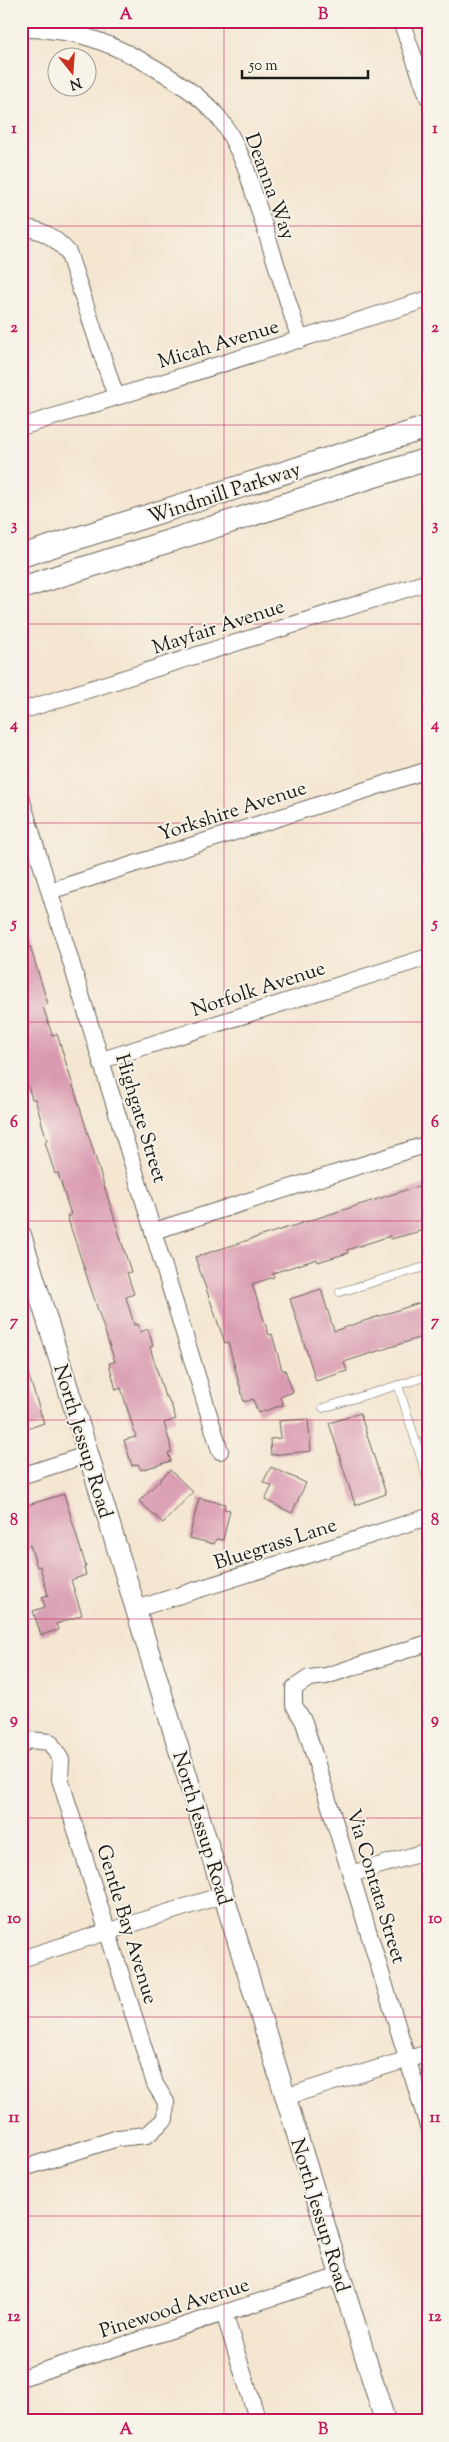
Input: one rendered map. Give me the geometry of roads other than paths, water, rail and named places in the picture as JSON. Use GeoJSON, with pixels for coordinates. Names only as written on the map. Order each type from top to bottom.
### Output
{"type":"FeatureCollection","features":[{"type":"Feature","properties":{"kind":"main road","name":"Windmill Parkway"},"geometry":{"type":"LineString","coordinates":[[21,556],[428,427]]}},
{"type":"Feature","properties":{"kind":"main road","name":"Windmill Parkway"},"geometry":{"type":"LineString","coordinates":[[21,588],[428,459]]}},
{"type":"Feature","properties":{"kind":"street"},"geometry":{"type":"LineString","coordinates":[[401,21],[428,97]]}},
{"type":"Feature","properties":{"kind":"street","name":"Deanna Way"},"geometry":{"type":"LineString","coordinates":[[21,29],[75,34],[100,42],[181,84],[200,98],[219,118],[233,139],[245,165],[300,340]]}},
{"type":"Feature","properties":{"kind":"street"},"geometry":{"type":"LineString","coordinates":[[21,228],[31,228],[53,236],[68,252],[116,397]]}},
{"type":"Feature","properties":{"kind":"street","name":"Micah Avenue"},"geometry":{"type":"LineString","coordinates":[[21,427],[428,299]]}},
{"type":"Feature","properties":{"kind":"street","name":"Mayfair Avenue"},"geometry":{"type":"LineString","coordinates":[[21,710],[428,582]]}},
{"type":"Feature","properties":{"kind":"street","name":"Yorkshire Avenue"},"geometry":{"type":"LineString","coordinates":[[50,891],[428,770]]}},
{"type":"Feature","properties":{"kind":"street","name":"Highgate Street"},"geometry":{"type":"LineString","coordinates":[[21,798],[220,1451]]}},
{"type":"Feature","properties":{"kind":"street","name":"Norfolk Avenue"},"geometry":{"type":"LineString","coordinates":[[102,1060],[428,957]]}},
{"type":"Feature","properties":{"kind":"street"},"geometry":{"type":"LineString","coordinates":[[154,1231],[428,1144]]}},
{"type":"Feature","properties":{"kind":"street","name":"North Jessup Road"},"geometry":{"type":"LineString","coordinates":[[21,1235],[26,1268],[89,1454],[385,2421]]}},
{"type":"Feature","properties":{"kind":"street"},"geometry":{"type":"LineString","coordinates":[[21,1476],[89,1454]]}},
{"type":"Feature","properties":{"kind":"street","name":"Bluegrass Lane"},"geometry":{"type":"LineString","coordinates":[[136,1609],[428,1517]]}},
{"type":"Feature","properties":{"kind":"street","name":"Via Contata Street"},"geometry":{"type":"LineString","coordinates":[[428,1643],[326,1676],[309,1678],[294,1688],[294,1705],[304,1722],[428,2126]]}},
{"type":"Feature","properties":{"kind":"street","name":"Gentle Bay Avenue"},"geometry":{"type":"LineString","coordinates":[[21,1745],[29,1740],[50,1742],[60,1760],[60,1779],[155,2084],[166,2102],[165,2119],[147,2135],[118,2138],[21,2169]]}},
{"type":"Feature","properties":{"kind":"street"},"geometry":{"type":"LineString","coordinates":[[351,1874],[428,1851]]}},
{"type":"Feature","properties":{"kind":"street"},"geometry":{"type":"LineString","coordinates":[[21,1959],[223,1895]]}},
{"type":"Feature","properties":{"kind":"street"},"geometry":{"type":"LineString","coordinates":[[285,2097],[428,2053]]}},
{"type":"Feature","properties":{"kind":"street","name":"Pinewood Avenue"},"geometry":{"type":"LineString","coordinates":[[21,2378],[340,2276]]}},
{"type":"Feature","properties":{"kind":"street"},"geometry":{"type":"LineString","coordinates":[[224,2313],[258,2421]]}},
{"type":"Feature","properties":{"kind":"lane"},"geometry":{"type":"LineString","coordinates":[[340,1292],[428,1266]]}},
{"type":"Feature","properties":{"kind":"lane"},"geometry":{"type":"LineString","coordinates":[[324,1408],[428,1376]]}},
{"type":"Feature","properties":{"kind":"lane"},"geometry":{"type":"LineString","coordinates":[[398,1385],[428,1480]]}}]}
